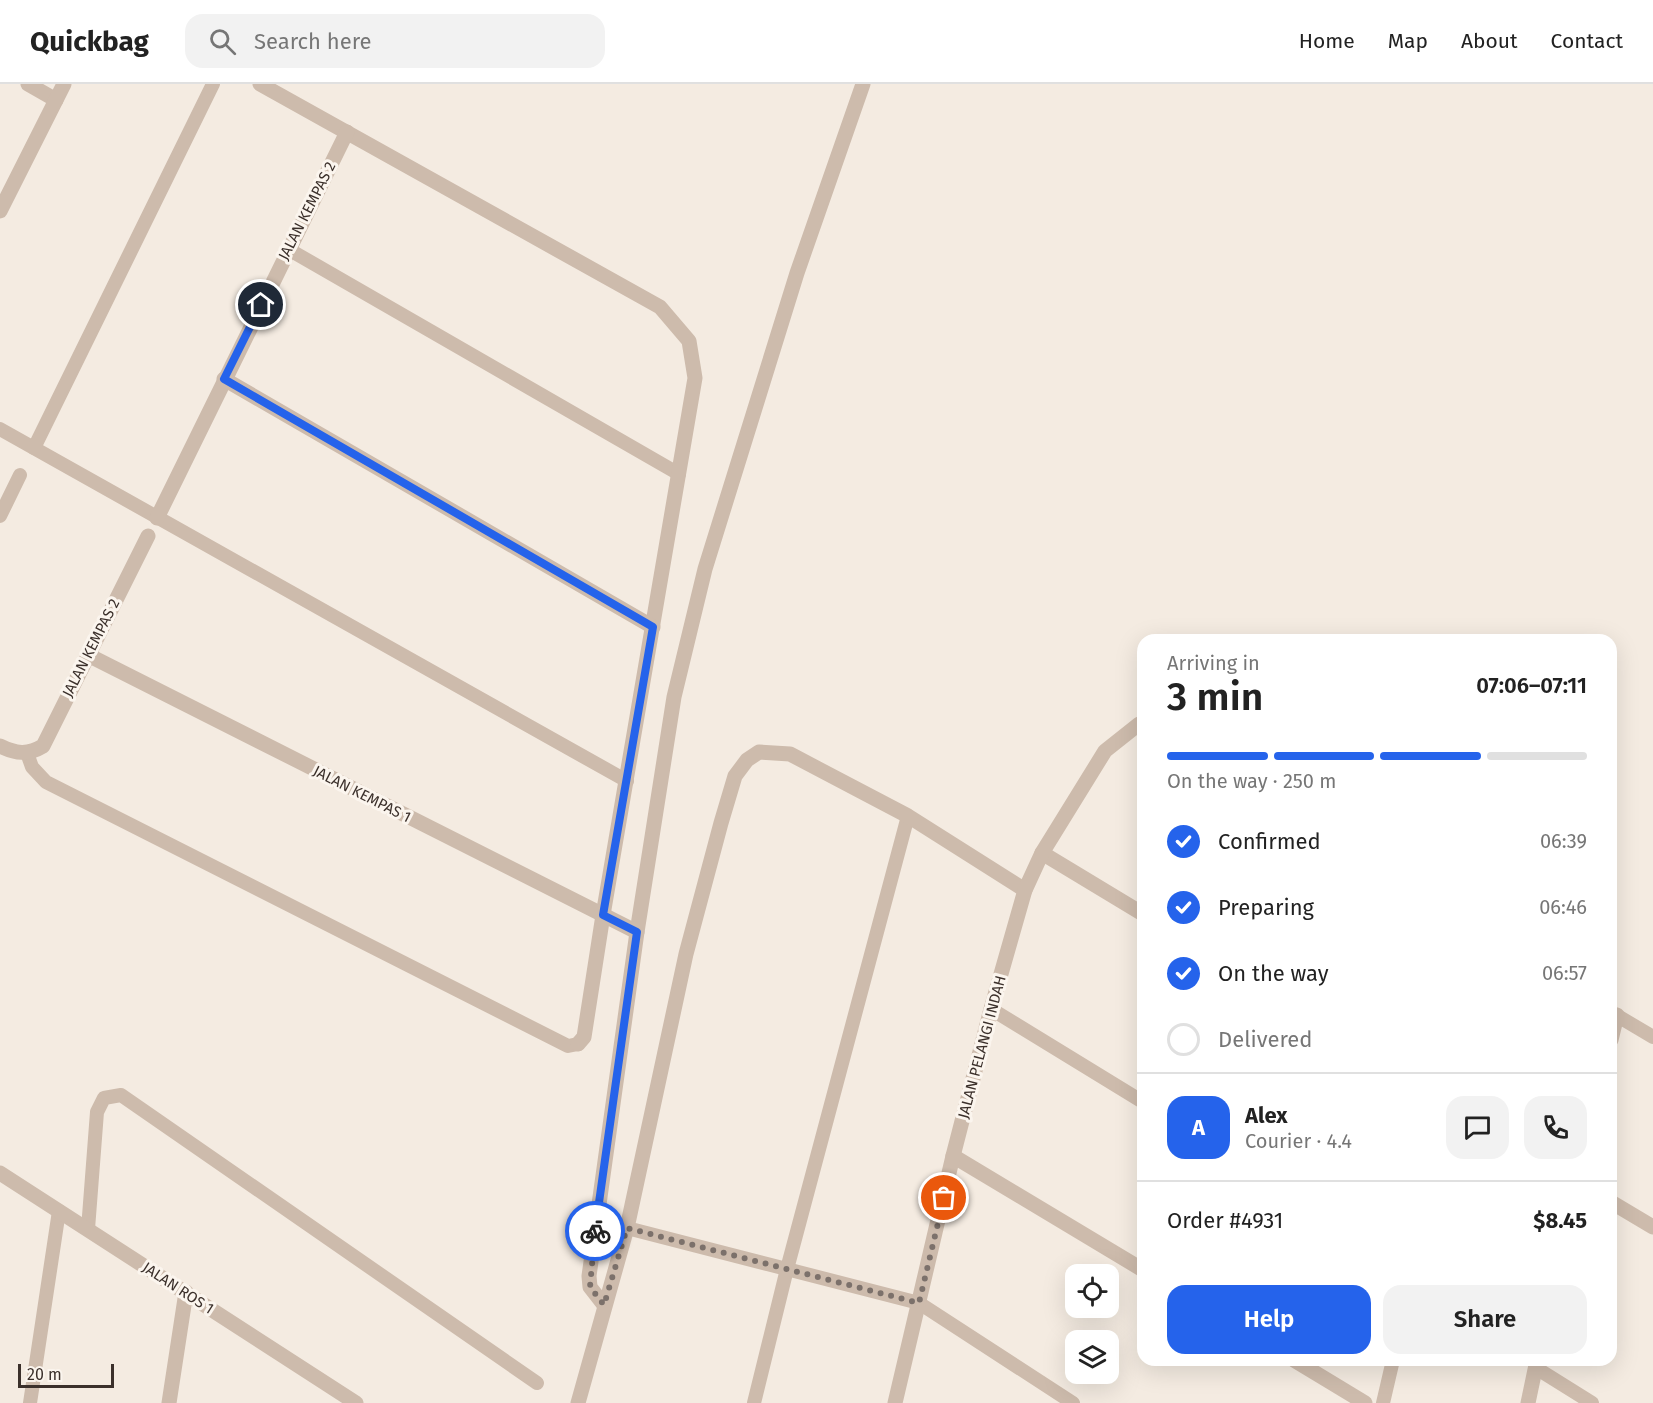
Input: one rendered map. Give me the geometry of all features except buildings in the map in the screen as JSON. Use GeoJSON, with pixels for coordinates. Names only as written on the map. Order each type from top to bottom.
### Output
{"type":"FeatureCollection","features":[{"type":"Feature","properties":{"kind":"street"},"geometry":{"type":"LineString","coordinates":[[28,84],[56,100]]}},
{"type":"Feature","properties":{"kind":"street"},"geometry":{"type":"LineString","coordinates":[[0,211],[64,84]]}},
{"type":"Feature","properties":{"kind":"street"},"geometry":{"type":"LineString","coordinates":[[260,84],[660,307],[689,341],[695,378],[584,1037],[578,1044]]}},
{"type":"Feature","properties":{"kind":"street"},"geometry":{"type":"LineString","coordinates":[[604,1305],[590,1287],[590,1275],[637,932],[674,697],[705,569],[797,273],[863,84]]}},
{"type":"Feature","properties":{"kind":"street","name":"JALAN KEMPAS 2"},"geometry":{"type":"LineString","coordinates":[[157,518],[347,132]]}},
{"type":"Feature","properties":{"kind":"street"},"geometry":{"type":"LineString","coordinates":[[224,379],[653,627]]}},
{"type":"Feature","properties":{"kind":"street","name":"JALAN KEMPAS 2"},"geometry":{"type":"LineString","coordinates":[[27,753],[43,746],[148,536]]}},
{"type":"Feature","properties":{"kind":"street","name":"JALAN KEMPAS 1"},"geometry":{"type":"LineString","coordinates":[[88,655],[637,932]]}},
{"type":"Feature","properties":{"kind":"street","name":"JALAN PELANGI INDAH"},"geometry":{"type":"LineString","coordinates":[[895,1403],[953,1156],[1025,890],[1042,853],[1105,751],[1137,728]]}},
{"type":"Feature","properties":{"kind":"street"},"geometry":{"type":"LineString","coordinates":[[0,746],[18,753],[27,753]]}},
{"type":"Feature","properties":{"kind":"street"},"geometry":{"type":"LineString","coordinates":[[578,1403],[627,1228],[686,954],[735,776],[747,760],[759,752],[790,754],[908,816],[1025,890]]}},
{"type":"Feature","properties":{"kind":"street"},"geometry":{"type":"LineString","coordinates":[[1042,853],[1137,910]]}},
{"type":"Feature","properties":{"kind":"street"},"geometry":{"type":"LineString","coordinates":[[953,1156],[1137,1266]]}},
{"type":"Feature","properties":{"kind":"street","name":"JALAN ROS 1"},"geometry":{"type":"LineString","coordinates":[[0,1173],[356,1403]]}},
{"type":"Feature","properties":{"kind":"street"},"geometry":{"type":"LineString","coordinates":[[1617,1206],[1653,1227]]}},
{"type":"Feature","properties":{"kind":"street"},"geometry":{"type":"LineString","coordinates":[[169,1403],[186,1292]]}},
{"type":"Feature","properties":{"kind":"street"},"geometry":{"type":"LineString","coordinates":[[1304,1366],[1365,1403]]}},
{"type":"Feature","properties":{"kind":"street"},"geometry":{"type":"LineString","coordinates":[[1528,1403],[1537,1366]]}},
{"type":"Feature","properties":{"kind":"lane"},"geometry":{"type":"LineString","coordinates":[[34,448],[213,84]]}},
{"type":"Feature","properties":{"kind":"lane"},"geometry":{"type":"LineString","coordinates":[[288,249],[679,474]]}},
{"type":"Feature","properties":{"kind":"lane"},"geometry":{"type":"LineString","coordinates":[[0,429],[627,781]]}},
{"type":"Feature","properties":{"kind":"lane"},"geometry":{"type":"LineString","coordinates":[[0,516],[20,475]]}},
{"type":"Feature","properties":{"kind":"lane"},"geometry":{"type":"LineString","coordinates":[[27,753],[32,767],[46,782],[568,1046],[578,1044]]}},
{"type":"Feature","properties":{"kind":"lane"},"geometry":{"type":"LineString","coordinates":[[754,1403],[787,1269],[908,816]]}},
{"type":"Feature","properties":{"kind":"lane"},"geometry":{"type":"LineString","coordinates":[[991,1009],[1137,1098]]}},
{"type":"Feature","properties":{"kind":"lane"},"geometry":{"type":"LineString","coordinates":[[1617,1015],[1653,1037]]}},
{"type":"Feature","properties":{"kind":"lane"},"geometry":{"type":"LineString","coordinates":[[88,1229],[97,1112],[104,1098],[121,1095],[537,1383]]}},
{"type":"Feature","properties":{"kind":"lane"},"geometry":{"type":"LineString","coordinates":[[30,1403],[59,1211]]}},
{"type":"Feature","properties":{"kind":"lane"},"geometry":{"type":"LineString","coordinates":[[627,1228],[919,1303],[1074,1403]]}},
{"type":"Feature","properties":{"kind":"lane"},"geometry":{"type":"LineString","coordinates":[[1383,1403],[1392,1366]]}},
{"type":"Feature","properties":{"kind":"lane"},"geometry":{"type":"LineString","coordinates":[[1540,1366],[1592,1403]]}},
{"type":"Feature","properties":{"kind":"way so far"},"geometry":{"type":"LineString","coordinates":[[595,1231],[590,1287],[604,1305],[627,1228],[919,1303],[944,1198]]}},
{"type":"Feature","properties":{"kind":"route"},"geometry":{"type":"LineString","coordinates":[[261,305],[224,379],[653,627],[603,915],[637,932],[595,1231]]}}]}
